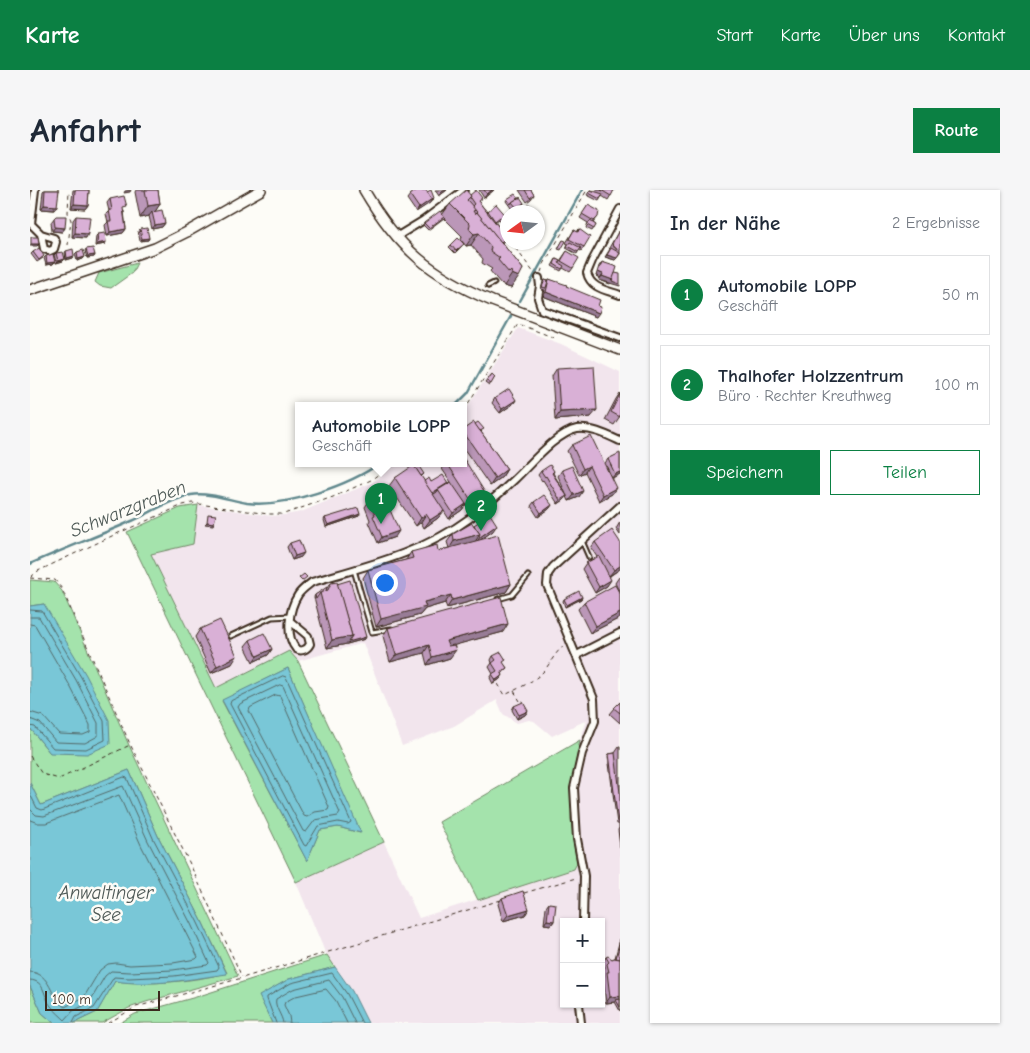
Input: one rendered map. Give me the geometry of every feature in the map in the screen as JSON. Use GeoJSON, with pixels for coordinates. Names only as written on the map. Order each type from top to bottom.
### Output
{"type":"FeatureCollection","features":[{"type":"Feature","properties":{"kind":"main road"},"geometry":{"type":"LineString","coordinates":[[30,290],[155,248],[261,190]]}},
{"type":"Feature","properties":{"kind":"main road"},"geometry":{"type":"LineString","coordinates":[[364,190],[396,237],[416,258],[442,277],[471,292],[620,350]]}},
{"type":"Feature","properties":{"kind":"street"},"geometry":{"type":"LineString","coordinates":[[35,190],[31,224],[41,234]]}},
{"type":"Feature","properties":{"kind":"street"},"geometry":{"type":"LineString","coordinates":[[396,237],[424,220],[464,190]]}},
{"type":"Feature","properties":{"kind":"street"},"geometry":{"type":"LineString","coordinates":[[620,209],[617,222],[592,261],[587,273],[592,284],[620,295]]}},
{"type":"Feature","properties":{"kind":"street"},"geometry":{"type":"LineString","coordinates":[[538,278],[540,286],[538,298],[542,310],[620,338]]}},
{"type":"Feature","properties":{"kind":"street"},"geometry":{"type":"LineString","coordinates":[[291,618],[308,636],[310,644],[307,649],[301,651],[294,646],[290,635],[291,618],[297,596],[312,582],[395,558],[435,539],[469,519],[513,481],[560,436],[577,429],[601,432],[620,441]]}},
{"type":"Feature","properties":{"kind":"street"},"geometry":{"type":"LineString","coordinates":[[583,918],[584,876],[577,839],[574,788],[582,753],[595,721],[594,699],[547,585],[548,574],[553,567],[620,506]]}},
{"type":"Feature","properties":{"kind":"street"},"geometry":{"type":"LineString","coordinates":[[577,655],[620,633]]}},
{"type":"Feature","properties":{"kind":"street"},"geometry":{"type":"LineString","coordinates":[[579,1008],[581,1023]]}},
{"type":"Feature","properties":{"kind":"lane"},"geometry":{"type":"LineString","coordinates":[[488,286],[494,283]]}},
{"type":"Feature","properties":{"kind":"lane"},"geometry":{"type":"LineString","coordinates":[[582,541],[589,557]]}},
{"type":"Feature","properties":{"kind":"lane"},"geometry":{"type":"LineString","coordinates":[[354,570],[372,632],[400,626]]}},
{"type":"Feature","properties":{"kind":"lane"},"geometry":{"type":"LineString","coordinates":[[493,600],[512,595],[528,576]]}},
{"type":"Feature","properties":{"kind":"lane"},"geometry":{"type":"LineString","coordinates":[[231,636],[272,617],[291,618]]}},
{"type":"Feature","properties":{"kind":"path"},"geometry":{"type":"LineString","coordinates":[[68,245],[71,220],[68,213],[70,190]]}},
{"type":"Feature","properties":{"kind":"path"},"geometry":{"type":"LineString","coordinates":[[538,278],[544,264],[587,190]]}},
{"type":"Feature","properties":{"kind":"path"},"geometry":{"type":"LineString","coordinates":[[517,250],[533,272]]}},
{"type":"Feature","properties":{"kind":"path"},"geometry":{"type":"LineString","coordinates":[[467,405],[518,324],[555,338],[562,328]]}},
{"type":"Feature","properties":{"kind":"path"},"geometry":{"type":"LineString","coordinates":[[30,578],[38,571],[114,535],[192,502],[268,514],[284,514],[333,497],[371,480],[388,467]]}},
{"type":"Feature","properties":{"kind":"path"},"geometry":{"type":"LineString","coordinates":[[30,578],[55,580],[62,588],[130,744],[189,862],[242,978]]}},
{"type":"Feature","properties":{"kind":"path"},"geometry":{"type":"LineString","coordinates":[[498,684],[505,695],[514,691],[542,672],[559,650],[570,641]]}},
{"type":"Feature","properties":{"kind":"path"},"geometry":{"type":"LineString","coordinates":[[514,691],[520,702]]}},
{"type":"Feature","properties":{"kind":"path"},"geometry":{"type":"LineString","coordinates":[[30,756],[42,774],[59,779],[130,744]]}},
{"type":"Feature","properties":{"kind":"path"},"geometry":{"type":"LineString","coordinates":[[518,895],[584,876]]}},
{"type":"Feature","properties":{"kind":"path"},"geometry":{"type":"LineString","coordinates":[[108,1023],[136,1007],[242,978],[509,898]]}},
{"type":"Feature","properties":{"kind":"shaded area"},"geometry":{"type":"Polygon","coordinates":[[[518,328],[561,344],[620,372],[620,1023],[368,1023],[352,991],[325,952],[296,882],[384,842],[419,918],[574,869],[577,863],[571,819],[572,782],[580,740],[587,720],[552,736],[534,721],[529,720],[517,723],[503,714],[497,700],[454,726],[402,746],[363,643],[298,661],[289,652],[216,688],[151,554],[192,544],[198,505],[271,516],[301,512],[371,483],[393,467],[467,467],[467,407],[518,328]]]}},
{"type":"Feature","properties":{"kind":"green space"},"geometry":{"type":"Polygon","coordinates":[[[137,263],[132,273],[111,288],[100,286],[95,282],[99,273],[137,263]]]}},
{"type":"Feature","properties":{"kind":"green space"},"geometry":{"type":"Polygon","coordinates":[[[198,505],[193,544],[151,554],[216,688],[289,651],[298,661],[384,842],[296,882],[127,532],[180,508],[198,505]],[[288,668],[222,701],[307,861],[320,830],[338,827],[360,833],[288,668]]]}},
{"type":"Feature","properties":{"kind":"green space"},"geometry":{"type":"Polygon","coordinates":[[[30,580],[54,582],[62,591],[128,743],[238,976],[146,1002],[129,1008],[102,1023],[74,1023],[97,1012],[115,981],[142,983],[171,982],[227,973],[158,836],[129,770],[41,805],[30,783],[30,728],[50,753],[44,604],[30,606],[30,580]]]}},
{"type":"Feature","properties":{"kind":"green space"},"geometry":{"type":"Polygon","coordinates":[[[580,740],[572,782],[571,819],[577,863],[574,869],[478,900],[439,822],[580,740]]]}},
{"type":"Feature","properties":{"kind":"green space"},"geometry":{"type":"Polygon","coordinates":[[[327,955],[335,967],[289,979],[260,996],[272,1023],[120,1023],[135,1014],[196,997],[327,955]]]}},
{"type":"Feature","properties":{"kind":"green space"},"geometry":{"type":"Polygon","coordinates":[[[30,986],[42,1013],[54,1023],[30,1023],[30,986]]]}},
{"type":"Feature","properties":{"kind":"water"},"geometry":{"type":"Polygon","coordinates":[[[44,604],[86,675],[109,720],[110,744],[87,754],[50,753],[30,728],[30,606],[44,604]]]}},
{"type":"Feature","properties":{"kind":"water"},"geometry":{"type":"Polygon","coordinates":[[[288,668],[361,833],[338,827],[320,830],[307,861],[222,700],[288,668]]]}},
{"type":"Feature","properties":{"kind":"water","name":"Anwaltinger See"},"geometry":{"type":"Polygon","coordinates":[[[129,770],[158,836],[227,974],[157,983],[115,981],[97,1012],[74,1023],[54,1023],[42,1013],[30,986],[30,783],[41,805],[129,770]]]}},
{"type":"Feature","properties":{"kind":"water"},"geometry":{"type":"Polygon","coordinates":[[[335,967],[352,991],[368,1023],[272,1023],[259,996],[289,979],[335,967]]]}},
{"type":"Feature","properties":{"kind":"building"},"geometry":{"type":"Polygon","coordinates":[[[45,190],[59,190],[57,206],[44,205],[45,190]]]}},
{"type":"Feature","properties":{"kind":"building"},"geometry":{"type":"Polygon","coordinates":[[[75,190],[89,190],[88,205],[74,204],[75,190]]]}},
{"type":"Feature","properties":{"kind":"building"},"geometry":{"type":"Polygon","coordinates":[[[145,190],[158,190],[160,204],[148,206],[145,190]]]}},
{"type":"Feature","properties":{"kind":"building"},"geometry":{"type":"Polygon","coordinates":[[[417,190],[426,190],[432,199],[419,208],[410,195],[417,190]]]}},
{"type":"Feature","properties":{"kind":"building"},"geometry":{"type":"Polygon","coordinates":[[[431,190],[434,198],[431,201],[432,199],[427,192],[431,190]]]}},
{"type":"Feature","properties":{"kind":"building"},"geometry":{"type":"Polygon","coordinates":[[[466,190],[471,196],[467,200],[476,210],[473,211],[475,214],[477,212],[500,240],[500,250],[508,250],[523,269],[519,277],[512,274],[511,271],[509,273],[498,260],[500,258],[490,251],[491,247],[479,233],[474,234],[469,229],[470,224],[450,204],[466,190]]]}},
{"type":"Feature","properties":{"kind":"building"},"geometry":{"type":"Polygon","coordinates":[[[476,190],[482,198],[478,201],[500,228],[500,241],[472,206],[474,204],[470,195],[476,190]]]}},
{"type":"Feature","properties":{"kind":"building"},"geometry":{"type":"Polygon","coordinates":[[[484,190],[492,190],[487,194],[484,190]]]}},
{"type":"Feature","properties":{"kind":"building"},"geometry":{"type":"Polygon","coordinates":[[[525,190],[531,190],[534,195],[530,198],[525,190]]]}},
{"type":"Feature","properties":{"kind":"building"},"geometry":{"type":"Polygon","coordinates":[[[590,190],[603,194],[600,199],[589,193],[590,190]]]}},
{"type":"Feature","properties":{"kind":"building"},"geometry":{"type":"Polygon","coordinates":[[[601,190],[614,190],[611,196],[601,190]]]}},
{"type":"Feature","properties":{"kind":"building"},"geometry":{"type":"Polygon","coordinates":[[[515,194],[518,198],[511,204],[507,199],[515,194]]]}},
{"type":"Feature","properties":{"kind":"building"},"geometry":{"type":"Polygon","coordinates":[[[124,196],[127,207],[123,208],[126,229],[110,232],[109,210],[112,210],[110,199],[124,196]]]}},
{"type":"Feature","properties":{"kind":"building"},"geometry":{"type":"Polygon","coordinates":[[[520,197],[524,203],[514,205],[512,202],[520,197]]]}},
{"type":"Feature","properties":{"kind":"building"},"geometry":{"type":"Polygon","coordinates":[[[496,204],[500,209],[500,217],[495,221],[488,211],[496,204]]]}},
{"type":"Feature","properties":{"kind":"building"},"geometry":{"type":"Polygon","coordinates":[[[588,205],[599,211],[598,217],[594,221],[582,214],[588,205]]]}},
{"type":"Feature","properties":{"kind":"building"},"geometry":{"type":"Polygon","coordinates":[[[162,210],[165,223],[155,225],[152,212],[162,210]]]}},
{"type":"Feature","properties":{"kind":"building"},"geometry":{"type":"Polygon","coordinates":[[[440,211],[444,217],[429,228],[424,223],[440,211]]]}},
{"type":"Feature","properties":{"kind":"building"},"geometry":{"type":"Polygon","coordinates":[[[56,216],[66,216],[65,228],[55,227],[54,218],[56,216]]]}},
{"type":"Feature","properties":{"kind":"building"},"geometry":{"type":"Polygon","coordinates":[[[76,216],[90,217],[88,234],[75,233],[76,216]]]}},
{"type":"Feature","properties":{"kind":"building"},"geometry":{"type":"Polygon","coordinates":[[[590,221],[596,225],[594,229],[587,225],[590,221]]]}},
{"type":"Feature","properties":{"kind":"building"},"geometry":{"type":"Polygon","coordinates":[[[147,228],[149,238],[142,239],[140,229],[147,228]]]}},
{"type":"Feature","properties":{"kind":"building"},"geometry":{"type":"Polygon","coordinates":[[[579,229],[590,237],[584,247],[569,239],[574,230],[578,232],[579,229]]]}},
{"type":"Feature","properties":{"kind":"building"},"geometry":{"type":"Polygon","coordinates":[[[618,232],[620,232],[620,250],[612,246],[618,232]]]}},
{"type":"Feature","properties":{"kind":"building"},"geometry":{"type":"Polygon","coordinates":[[[105,233],[106,242],[97,244],[98,234],[105,233]]]}},
{"type":"Feature","properties":{"kind":"building"},"geometry":{"type":"Polygon","coordinates":[[[31,237],[38,237],[39,244],[31,244],[31,237]]]}},
{"type":"Feature","properties":{"kind":"building"},"geometry":{"type":"Polygon","coordinates":[[[458,238],[464,244],[456,251],[451,245],[458,238]]]}},
{"type":"Feature","properties":{"kind":"building"},"geometry":{"type":"Polygon","coordinates":[[[563,240],[566,241],[562,248],[559,247],[563,240]]]}},
{"type":"Feature","properties":{"kind":"building"},"geometry":{"type":"Polygon","coordinates":[[[570,242],[581,248],[578,252],[567,246],[570,242]]]}},
{"type":"Feature","properties":{"kind":"building"},"geometry":{"type":"Polygon","coordinates":[[[39,248],[44,256],[39,260],[33,252],[39,248]]]}},
{"type":"Feature","properties":{"kind":"building"},"geometry":{"type":"Polygon","coordinates":[[[93,248],[95,255],[88,256],[86,249],[93,248]]]}},
{"type":"Feature","properties":{"kind":"building"},"geometry":{"type":"Polygon","coordinates":[[[611,248],[620,253],[617,258],[607,255],[611,248]]]}},
{"type":"Feature","properties":{"kind":"building"},"geometry":{"type":"Polygon","coordinates":[[[73,249],[74,256],[67,258],[66,251],[73,249]]]}},
{"type":"Feature","properties":{"kind":"building"},"geometry":{"type":"Polygon","coordinates":[[[83,250],[85,257],[78,259],[77,252],[83,250]]]}},
{"type":"Feature","properties":{"kind":"building"},"geometry":{"type":"Polygon","coordinates":[[[567,251],[579,258],[573,268],[561,261],[567,251]]]}},
{"type":"Feature","properties":{"kind":"building"},"geometry":{"type":"Polygon","coordinates":[[[63,252],[65,259],[58,261],[56,253],[63,252]]]}},
{"type":"Feature","properties":{"kind":"building"},"geometry":{"type":"Polygon","coordinates":[[[53,254],[55,262],[47,263],[46,256],[53,254]]]}},
{"type":"Feature","properties":{"kind":"building"},"geometry":{"type":"Polygon","coordinates":[[[556,259],[564,266],[562,269],[554,264],[556,259]]]}},
{"type":"Feature","properties":{"kind":"building"},"geometry":{"type":"Polygon","coordinates":[[[602,262],[617,267],[613,280],[602,276],[603,274],[598,272],[602,262]]]}},
{"type":"Feature","properties":{"kind":"building"},"geometry":{"type":"Polygon","coordinates":[[[615,273],[620,274],[620,284],[612,281],[615,273]]]}},
{"type":"Feature","properties":{"kind":"building"},"geometry":{"type":"Polygon","coordinates":[[[549,279],[600,300],[598,306],[601,307],[599,313],[546,292],[549,279]]]}},
{"type":"Feature","properties":{"kind":"building"},"geometry":{"type":"Polygon","coordinates":[[[545,280],[548,281],[546,288],[542,287],[545,280]]]}},
{"type":"Feature","properties":{"kind":"building"},"geometry":{"type":"Polygon","coordinates":[[[594,366],[597,410],[560,412],[557,368],[594,366]]]}},
{"type":"Feature","properties":{"kind":"building"},"geometry":{"type":"Polygon","coordinates":[[[492,374],[495,377],[491,384],[487,381],[492,374]]]}},
{"type":"Feature","properties":{"kind":"building"},"geometry":{"type":"Polygon","coordinates":[[[509,389],[516,400],[502,409],[495,398],[509,389]]]}},
{"type":"Feature","properties":{"kind":"building"},"geometry":{"type":"Polygon","coordinates":[[[620,394],[620,417],[611,412],[620,394]]]}},
{"type":"Feature","properties":{"kind":"building"},"geometry":{"type":"Polygon","coordinates":[[[474,422],[507,469],[495,478],[467,437],[467,427],[474,422]]]}},
{"type":"Feature","properties":{"kind":"building"},"geometry":{"type":"Polygon","coordinates":[[[478,422],[484,429],[480,431],[475,424],[478,422]]]}},
{"type":"Feature","properties":{"kind":"building"},"geometry":{"type":"Polygon","coordinates":[[[591,436],[616,488],[603,495],[589,466],[583,469],[572,445],[591,436]]]}},
{"type":"Feature","properties":{"kind":"building"},"geometry":{"type":"Polygon","coordinates":[[[620,453],[620,472],[615,474],[608,459],[620,453]]]}},
{"type":"Feature","properties":{"kind":"building"},"geometry":{"type":"Polygon","coordinates":[[[467,464],[484,491],[471,500],[450,467],[467,467],[467,464]]]}},
{"type":"Feature","properties":{"kind":"building"},"geometry":{"type":"Polygon","coordinates":[[[550,465],[554,471],[552,473],[567,496],[560,500],[541,471],[550,465]]]}},
{"type":"Feature","properties":{"kind":"building"},"geometry":{"type":"Polygon","coordinates":[[[572,466],[583,491],[574,495],[562,470],[572,466]]]}},
{"type":"Feature","properties":{"kind":"building"},"geometry":{"type":"Polygon","coordinates":[[[411,467],[415,467],[444,511],[430,520],[426,514],[421,518],[395,478],[411,467]]]}},
{"type":"Feature","properties":{"kind":"building"},"geometry":{"type":"Polygon","coordinates":[[[415,467],[419,467],[424,474],[421,476],[415,467]]]}},
{"type":"Feature","properties":{"kind":"building"},"geometry":{"type":"Polygon","coordinates":[[[443,475],[448,483],[432,493],[424,481],[429,478],[431,482],[443,475]]]}},
{"type":"Feature","properties":{"kind":"building"},"geometry":{"type":"Polygon","coordinates":[[[451,482],[466,504],[453,513],[438,490],[451,482]]]}},
{"type":"Feature","properties":{"kind":"building"},"geometry":{"type":"Polygon","coordinates":[[[544,495],[552,505],[541,513],[534,502],[544,495]]]}},
{"type":"Feature","properties":{"kind":"building"},"geometry":{"type":"Polygon","coordinates":[[[384,496],[399,531],[382,537],[369,501],[384,496]]]}},
{"type":"Feature","properties":{"kind":"building"},"geometry":{"type":"Polygon","coordinates":[[[358,508],[360,514],[328,525],[325,518],[358,508]]]}},
{"type":"Feature","properties":{"kind":"building"},"geometry":{"type":"Polygon","coordinates":[[[208,514],[216,515],[214,523],[207,522],[208,514]]]}},
{"type":"Feature","properties":{"kind":"building"},"geometry":{"type":"Polygon","coordinates":[[[490,514],[497,525],[480,537],[474,525],[490,514]]]}},
{"type":"Feature","properties":{"kind":"building"},"geometry":{"type":"Polygon","coordinates":[[[472,523],[480,534],[454,541],[453,534],[472,523]]]}},
{"type":"Feature","properties":{"kind":"building"},"geometry":{"type":"Polygon","coordinates":[[[612,530],[620,542],[620,566],[614,570],[595,542],[612,530]]]}},
{"type":"Feature","properties":{"kind":"building"},"geometry":{"type":"Polygon","coordinates":[[[498,535],[511,584],[452,600],[451,595],[424,602],[426,607],[381,619],[368,570],[413,558],[411,552],[437,545],[438,551],[498,535]]]}},
{"type":"Feature","properties":{"kind":"building"},"geometry":{"type":"Polygon","coordinates":[[[299,540],[304,553],[295,556],[290,543],[299,540]]]}},
{"type":"Feature","properties":{"kind":"building"},"geometry":{"type":"Polygon","coordinates":[[[599,556],[611,580],[599,587],[586,563],[599,556]]]}},
{"type":"Feature","properties":{"kind":"building"},"geometry":{"type":"Polygon","coordinates":[[[304,574],[307,577],[302,581],[299,578],[304,574]]]}},
{"type":"Feature","properties":{"kind":"building"},"geometry":{"type":"Polygon","coordinates":[[[350,580],[366,637],[348,642],[352,636],[337,584],[350,580]]]}},
{"type":"Feature","properties":{"kind":"building"},"geometry":{"type":"Polygon","coordinates":[[[337,582],[352,636],[332,640],[320,593],[328,590],[331,583],[337,582]]]}},
{"type":"Feature","properties":{"kind":"building"},"geometry":{"type":"Polygon","coordinates":[[[615,585],[620,594],[620,613],[596,626],[584,602],[615,585]]]}},
{"type":"Feature","properties":{"kind":"building"},"geometry":{"type":"Polygon","coordinates":[[[327,587],[326,591],[320,593],[316,599],[315,595],[327,587]]]}},
{"type":"Feature","properties":{"kind":"building"},"geometry":{"type":"Polygon","coordinates":[[[579,591],[582,597],[567,605],[564,599],[579,591]]]}},
{"type":"Feature","properties":{"kind":"building"},"geometry":{"type":"Polygon","coordinates":[[[501,597],[508,624],[446,641],[448,646],[454,645],[456,650],[432,657],[429,645],[396,655],[388,628],[501,597]]]}},
{"type":"Feature","properties":{"kind":"building"},"geometry":{"type":"Polygon","coordinates":[[[220,620],[237,656],[217,666],[200,629],[220,620]]]}},
{"type":"Feature","properties":{"kind":"building"},"geometry":{"type":"Polygon","coordinates":[[[264,633],[272,649],[257,656],[250,640],[264,633]]]}},
{"type":"Feature","properties":{"kind":"building"},"geometry":{"type":"Polygon","coordinates":[[[501,652],[506,660],[503,662],[507,668],[501,672],[503,675],[496,680],[492,674],[497,671],[492,663],[496,660],[493,656],[501,652]]]}},
{"type":"Feature","properties":{"kind":"building"},"geometry":{"type":"Polygon","coordinates":[[[523,702],[528,711],[519,715],[514,706],[523,702]]]}},
{"type":"Feature","properties":{"kind":"building"},"geometry":{"type":"Polygon","coordinates":[[[620,702],[620,713],[614,708],[620,702]]]}},
{"type":"Feature","properties":{"kind":"building"},"geometry":{"type":"Polygon","coordinates":[[[615,753],[620,793],[620,822],[618,822],[609,754],[615,753]]]}},
{"type":"Feature","properties":{"kind":"building"},"geometry":{"type":"Polygon","coordinates":[[[523,891],[529,909],[508,915],[502,898],[523,891]]]}},
{"type":"Feature","properties":{"kind":"building"},"geometry":{"type":"Polygon","coordinates":[[[549,903],[556,904],[554,921],[547,920],[549,903]]]}},
{"type":"Feature","properties":{"kind":"building"},"geometry":{"type":"Polygon","coordinates":[[[620,943],[620,959],[616,958],[620,943]]]}},
{"type":"Feature","properties":{"kind":"building"},"geometry":{"type":"Polygon","coordinates":[[[608,956],[612,959],[620,959],[620,996],[610,997],[607,972],[609,972],[607,964],[609,962],[606,957],[608,956]]]}},
{"type":"Feature","properties":{"kind":"building"},"geometry":{"type":"Polygon","coordinates":[[[620,999],[620,1007],[616,1000],[620,999]]]}},
{"type":"Feature","properties":{"kind":"waterway","name":"Schwarzgraben"},"geometry":{"type":"LineString","coordinates":[[520,301],[582,190]]}},
{"type":"Feature","properties":{"kind":"waterway","name":"Schwarzgraben"},"geometry":{"type":"LineString","coordinates":[[459,402],[468,393],[511,316]]}},
{"type":"Feature","properties":{"kind":"waterway","name":"Schwarzgraben"},"geometry":{"type":"LineString","coordinates":[[30,564],[132,521],[183,497],[198,494],[247,503],[279,502],[334,487],[374,467]]}},
{"type":"Feature","properties":{"kind":"place","name":"Automobile LOPP"},"geometry":{"type":"Point","coordinates":[381,524]}},
{"type":"Feature","properties":{"kind":"place","name":"Thalhofer Holzzentrum"},"geometry":{"type":"Point","coordinates":[481,531]}}]}
